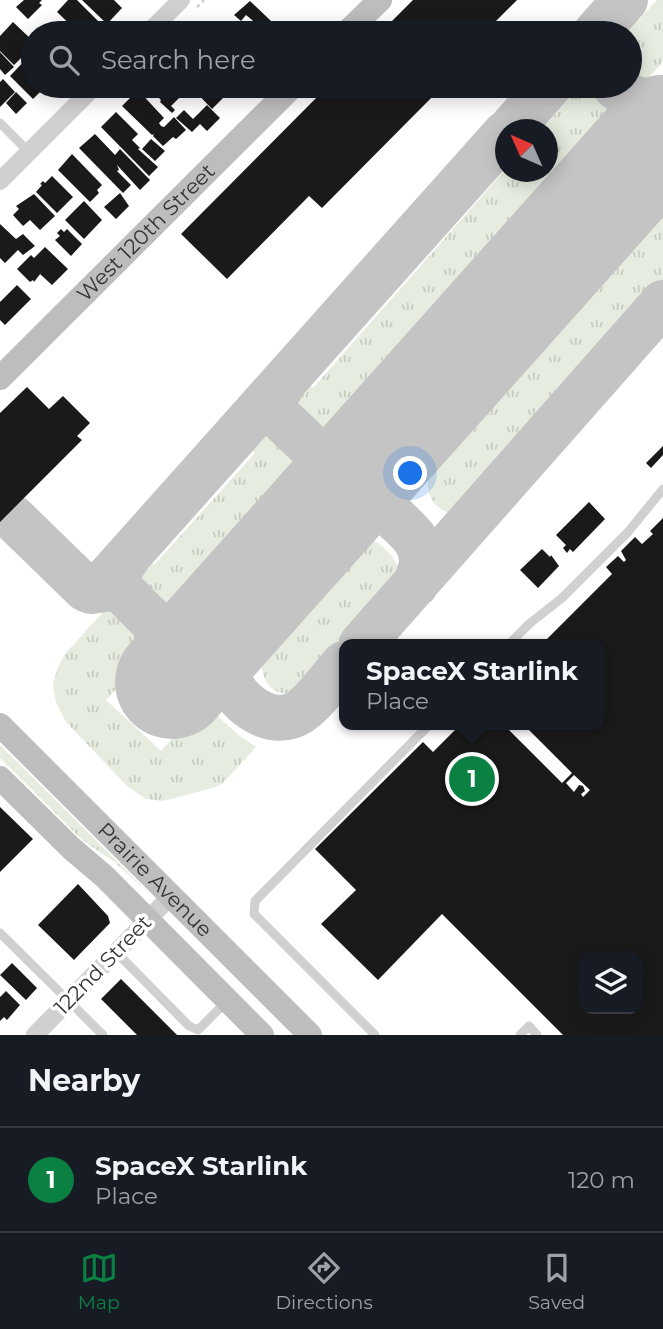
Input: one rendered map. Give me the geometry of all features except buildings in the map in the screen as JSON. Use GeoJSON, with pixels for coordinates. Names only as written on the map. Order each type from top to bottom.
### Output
{"type":"FeatureCollection","features":[{"type":"Feature","properties":{"kind":"main road"},"geometry":{"type":"LineString","coordinates":[[358,21],[380,0]]}},
{"type":"Feature","properties":{"kind":"main road","name":"West 120th Street"},"geometry":{"type":"LineString","coordinates":[[0,378],[281,98]]}},
{"type":"Feature","properties":{"kind":"main road","name":"Prairie Avenue"},"geometry":{"type":"LineString","coordinates":[[0,725],[310,1035]]}},
{"type":"Feature","properties":{"kind":"main road","name":"Prairie Avenue"},"geometry":{"type":"LineString","coordinates":[[0,778],[147,919],[262,1035]]}},
{"type":"Feature","properties":{"kind":"street"},"geometry":{"type":"LineString","coordinates":[[164,21],[189,3]]}},
{"type":"Feature","properties":{"kind":"street"},"geometry":{"type":"LineString","coordinates":[[0,181],[83,98]]}},
{"type":"Feature","properties":{"kind":"street","name":"122nd Street"},"geometry":{"type":"LineString","coordinates":[[35,1035],[171,896]]}},
{"type":"Feature","properties":{"kind":"lane"},"geometry":{"type":"LineString","coordinates":[[0,123],[29,152]]}},
{"type":"Feature","properties":{"kind":"lane"},"geometry":{"type":"LineString","coordinates":[[514,639],[562,598],[618,541],[663,489]]}},
{"type":"Feature","properties":{"kind":"lane"},"geometry":{"type":"LineString","coordinates":[[375,1035],[254,914],[255,901],[424,730]]}},
{"type":"Feature","properties":{"kind":"lane"},"geometry":{"type":"LineString","coordinates":[[0,933],[103,1035]]}},
{"type":"Feature","properties":{"kind":"lane"},"geometry":{"type":"LineString","coordinates":[[116,952],[189,1026],[198,1030],[228,1000]]}},
{"type":"Feature","properties":{"kind":"lane"},"geometry":{"type":"LineString","coordinates":[[520,1035],[529,1026],[537,1035]]}},
{"type":"Feature","properties":{"kind":"path"},"geometry":{"type":"LineString","coordinates":[[189,3],[204,0]]}},
{"type":"Feature","properties":{"kind":"green space"},"geometry":{"type":"Polygon","coordinates":[[[657,0],[663,0],[663,62],[650,76],[656,82],[649,86],[642,86],[642,21],[638,21],[657,0]]]}},
{"type":"Feature","properties":{"kind":"green space"},"geometry":{"type":"Polygon","coordinates":[[[567,98],[607,98],[613,103],[621,119],[616,128],[608,121],[558,177],[558,119],[551,119],[568,100],[567,98]]]}},
{"type":"Feature","properties":{"kind":"green space"},"geometry":{"type":"Polygon","coordinates":[[[495,181],[554,182],[339,424],[347,432],[335,438],[328,436],[305,418],[298,404],[300,395],[308,384],[313,388],[495,181]]]}},
{"type":"Feature","properties":{"kind":"green space"},"geometry":{"type":"Polygon","coordinates":[[[663,204],[663,280],[458,511],[451,514],[436,505],[428,485],[434,461],[663,204]]]}},
{"type":"Feature","properties":{"kind":"green space"},"geometry":{"type":"Polygon","coordinates":[[[265,435],[281,439],[296,450],[303,465],[300,481],[293,476],[181,601],[189,608],[184,614],[169,612],[153,604],[141,590],[141,571],[149,562],[154,565],[255,453],[250,448],[265,435]]]}},
{"type":"Feature","properties":{"kind":"green space"},"geometry":{"type":"Polygon","coordinates":[[[361,535],[384,548],[397,565],[399,571],[396,580],[343,639],[339,639],[339,644],[298,690],[286,693],[276,691],[269,685],[261,664],[265,640],[270,629],[279,637],[356,549],[349,543],[361,535]]]}},
{"type":"Feature","properties":{"kind":"green space"},"geometry":{"type":"Polygon","coordinates":[[[119,609],[146,632],[150,648],[106,700],[161,751],[204,704],[256,747],[222,784],[163,801],[146,799],[127,786],[66,722],[56,702],[53,685],[57,669],[65,654],[102,613],[119,609]]]}},
{"type":"Feature","properties":{"kind":"green space"},"geometry":{"type":"Polygon","coordinates":[[[0,745],[148,892],[113,861],[82,840],[0,758],[0,745]]]}},
{"type":"Feature","properties":{"kind":"taxiway"},"geometry":{"type":"LineString","coordinates":[[607,21],[625,0]]}},
{"type":"Feature","properties":{"kind":"taxiway"},"geometry":{"type":"LineString","coordinates":[[520,119],[538,98]]}},
{"type":"Feature","properties":{"kind":"taxiway"},"geometry":{"type":"LineString","coordinates":[[633,98],[649,104],[663,104]]}},
{"type":"Feature","properties":{"kind":"taxiway"},"geometry":{"type":"LineString","coordinates":[[86,589],[103,584],[495,145]]}},
{"type":"Feature","properties":{"kind":"taxiway"},"geometry":{"type":"LineString","coordinates":[[366,639],[663,303]]}},
{"type":"Feature","properties":{"kind":"taxiway"},"geometry":{"type":"LineString","coordinates":[[283,384],[275,400],[278,416],[327,458],[339,462],[352,461],[367,456],[385,444],[378,470],[379,490],[384,505],[413,536],[420,548],[422,563],[416,584]]}},
{"type":"Feature","properties":{"kind":"taxiway"},"geometry":{"type":"LineString","coordinates":[[13,518],[86,589],[91,591],[114,588]]}},
{"type":"Feature","properties":{"kind":"taxiway"},"geometry":{"type":"LineString","coordinates":[[128,557],[119,574],[123,592],[164,631],[184,640],[194,640],[216,629],[235,612],[222,642],[221,660],[231,687],[252,708],[264,715],[277,718],[298,713],[339,670]]}},
{"type":"Feature","properties":{"kind":"runway"},"geometry":{"type":"LineString","coordinates":[[172,682],[663,132]]}},
{"type":"Feature","properties":{"kind":"place","name":"SpaceX Starlink"},"geometry":{"type":"Point","coordinates":[472,779]}}]}
